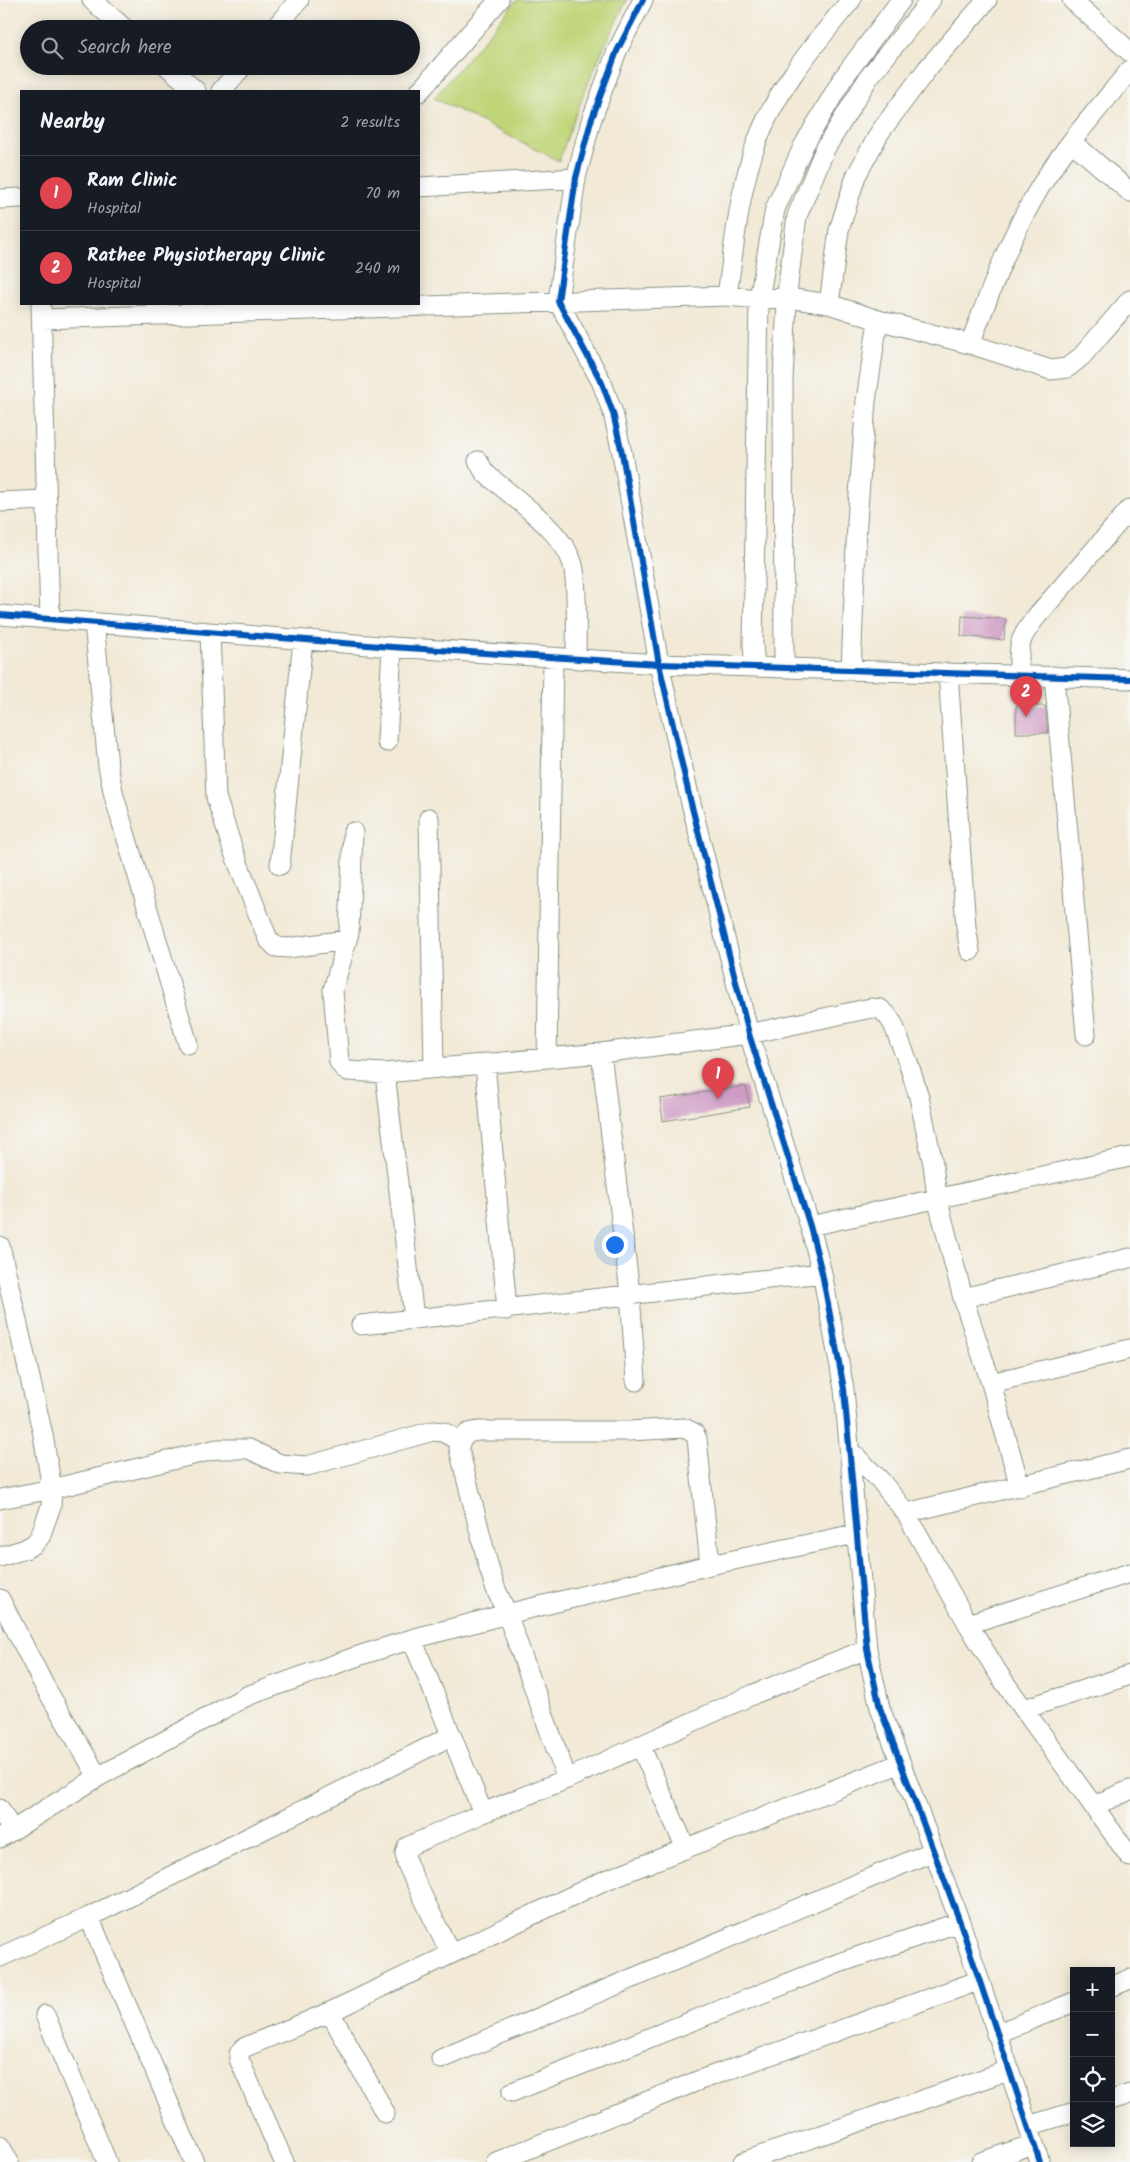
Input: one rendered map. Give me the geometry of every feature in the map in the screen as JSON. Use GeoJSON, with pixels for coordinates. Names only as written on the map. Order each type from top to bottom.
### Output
{"type":"FeatureCollection","features":[{"type":"Feature","properties":{"kind":"street"},"geometry":{"type":"LineString","coordinates":[[92,0],[115,20]]}},
{"type":"Feature","properties":{"kind":"street"},"geometry":{"type":"LineString","coordinates":[[282,20],[299,0]]}},
{"type":"Feature","properties":{"kind":"street"},"geometry":{"type":"LineString","coordinates":[[420,91],[498,0]]}},
{"type":"Feature","properties":{"kind":"street"},"geometry":{"type":"LineString","coordinates":[[644,0],[617,51],[591,121],[576,178],[558,301],[602,383],[613,413],[622,453],[659,664],[689,796],[750,1034],[810,1226],[822,1273],[844,1389],[867,1650],[880,1708],[960,1922],[978,1981],[1040,2162]]}},
{"type":"Feature","properties":{"kind":"street"},"geometry":{"type":"LineString","coordinates":[[727,296],[741,198],[753,152],[778,98],[807,54],[851,0]]}},
{"type":"Feature","properties":{"kind":"street"},"geometry":{"type":"LineString","coordinates":[[755,666],[753,645],[759,299],[775,209],[804,145],[843,78],[901,0]]}},
{"type":"Feature","properties":{"kind":"street"},"geometry":{"type":"LineString","coordinates":[[784,666],[783,379],[788,298],[797,216],[825,148],[870,77],[931,0]]}},
{"type":"Feature","properties":{"kind":"street"},"geometry":{"type":"LineString","coordinates":[[829,304],[839,230],[856,176],[880,132],[921,77],[987,0]]}},
{"type":"Feature","properties":{"kind":"street"},"geometry":{"type":"LineString","coordinates":[[1072,0],[1130,52]]}},
{"type":"Feature","properties":{"kind":"street"},"geometry":{"type":"LineString","coordinates":[[970,344],[1002,262],[1032,200],[1072,142],[1130,70]]}},
{"type":"Feature","properties":{"kind":"street"},"geometry":{"type":"LineString","coordinates":[[177,75],[195,90]]}},
{"type":"Feature","properties":{"kind":"street"},"geometry":{"type":"LineString","coordinates":[[222,90],[235,75]]}},
{"type":"Feature","properties":{"kind":"street"},"geometry":{"type":"LineString","coordinates":[[1072,142],[1130,192]]}},
{"type":"Feature","properties":{"kind":"street"},"geometry":{"type":"LineString","coordinates":[[420,187],[576,178]]}},
{"type":"Feature","properties":{"kind":"street"},"geometry":{"type":"LineString","coordinates":[[0,199],[20,198]]}},
{"type":"Feature","properties":{"kind":"street"},"geometry":{"type":"LineString","coordinates":[[420,304],[727,296],[759,299],[788,298],[829,304],[878,320],[970,344],[1050,370],[1067,368],[1082,356],[1130,300]]}},
{"type":"Feature","properties":{"kind":"street"},"geometry":{"type":"LineString","coordinates":[[50,620],[42,311],[352,305]]}},
{"type":"Feature","properties":{"kind":"street"},"geometry":{"type":"LineString","coordinates":[[851,670],[857,522],[866,401],[878,320]]}},
{"type":"Feature","properties":{"kind":"street"},"geometry":{"type":"LineString","coordinates":[[478,462],[485,473],[557,537],[569,553],[574,570],[576,658]]}},
{"type":"Feature","properties":{"kind":"street"},"geometry":{"type":"LineString","coordinates":[[0,502],[47,500]]}},
{"type":"Feature","properties":{"kind":"street"},"geometry":{"type":"LineString","coordinates":[[1019,675],[1019,647],[1022,635],[1036,616],[1130,509]]}},
{"type":"Feature","properties":{"kind":"street"},"geometry":{"type":"LineString","coordinates":[[0,615],[392,647],[659,664],[784,666],[1130,679]]}},
{"type":"Feature","properties":{"kind":"street"},"geometry":{"type":"LineString","coordinates":[[94,623],[108,766],[114,796],[188,1044]]}},
{"type":"Feature","properties":{"kind":"street"},"geometry":{"type":"LineString","coordinates":[[210,632],[216,797],[234,853],[268,940],[276,947],[288,948],[347,940]]}},
{"type":"Feature","properties":{"kind":"street"},"geometry":{"type":"LineString","coordinates":[[280,865],[303,640]]}},
{"type":"Feature","properties":{"kind":"street"},"geometry":{"type":"LineString","coordinates":[[387,742],[392,647]]}},
{"type":"Feature","properties":{"kind":"street"},"geometry":{"type":"LineString","coordinates":[[547,1058],[553,657]]}},
{"type":"Feature","properties":{"kind":"street"},"geometry":{"type":"LineString","coordinates":[[948,673],[966,927],[970,950]]}},
{"type":"Feature","properties":{"kind":"street"},"geometry":{"type":"LineString","coordinates":[[1054,676],[1086,1035]]}},
{"type":"Feature","properties":{"kind":"street"},"geometry":{"type":"LineString","coordinates":[[429,818],[434,1068]]}},
{"type":"Feature","properties":{"kind":"street"},"geometry":{"type":"LineString","coordinates":[[353,832],[350,926],[333,990],[339,1062],[344,1069],[352,1072],[385,1073],[602,1053],[750,1034],[871,1008],[880,1009],[887,1015],[893,1024],[919,1096],[933,1164],[937,1198],[963,1298],[991,1383],[1020,1487]]}},
{"type":"Feature","properties":{"kind":"street"},"geometry":{"type":"LineString","coordinates":[[602,1053],[630,1293],[636,1381]]}},
{"type":"Feature","properties":{"kind":"street"},"geometry":{"type":"LineString","coordinates":[[486,1063],[507,1310]]}},
{"type":"Feature","properties":{"kind":"street"},"geometry":{"type":"LineString","coordinates":[[385,1073],[414,1318]]}},
{"type":"Feature","properties":{"kind":"street"},"geometry":{"type":"LineString","coordinates":[[810,1226],[1130,1157]]}},
{"type":"Feature","properties":{"kind":"street"},"geometry":{"type":"LineString","coordinates":[[0,1246],[43,1435],[52,1489],[51,1506],[40,1538],[34,1544],[0,1557]]}},
{"type":"Feature","properties":{"kind":"street"},"geometry":{"type":"LineString","coordinates":[[963,1298],[1130,1258]]}},
{"type":"Feature","properties":{"kind":"street"},"geometry":{"type":"LineString","coordinates":[[361,1325],[414,1318],[507,1310],[630,1293],[822,1273]]}},
{"type":"Feature","properties":{"kind":"street"},"geometry":{"type":"LineString","coordinates":[[991,1383],[1130,1349]]}},
{"type":"Feature","properties":{"kind":"street"},"geometry":{"type":"LineString","coordinates":[[566,1779],[489,1568],[459,1449],[460,1441],[468,1433],[478,1431],[629,1431],[684,1428],[690,1430],[697,1439],[710,1565]]}},
{"type":"Feature","properties":{"kind":"street"},"geometry":{"type":"LineString","coordinates":[[0,1499],[52,1489],[217,1449],[249,1449],[280,1464],[307,1466],[433,1431],[443,1432],[460,1441]]}},
{"type":"Feature","properties":{"kind":"street"},"geometry":{"type":"LineString","coordinates":[[851,1452],[880,1480],[906,1513],[968,1624],[1000,1676],[1130,1857]]}},
{"type":"Feature","properties":{"kind":"street"},"geometry":{"type":"LineString","coordinates":[[906,1513],[1130,1459]]}},
{"type":"Feature","properties":{"kind":"street"},"geometry":{"type":"LineString","coordinates":[[0,1809],[6,1834],[98,1777],[247,1696],[412,1639],[710,1565],[856,1534]]}},
{"type":"Feature","properties":{"kind":"street"},"geometry":{"type":"LineString","coordinates":[[968,1624],[1130,1573]]}},
{"type":"Feature","properties":{"kind":"street"},"geometry":{"type":"LineString","coordinates":[[0,1599],[44,1685],[98,1777]]}},
{"type":"Feature","properties":{"kind":"street"},"geometry":{"type":"LineString","coordinates":[[412,1639],[483,1812]]}},
{"type":"Feature","properties":{"kind":"street"},"geometry":{"type":"LineString","coordinates":[[450,1953],[407,1864],[405,1851],[411,1845],[483,1812],[566,1779],[754,1694],[867,1650]]}},
{"type":"Feature","properties":{"kind":"street"},"geometry":{"type":"LineString","coordinates":[[1024,1709],[1130,1675]]}},
{"type":"Feature","properties":{"kind":"street"},"geometry":{"type":"LineString","coordinates":[[0,1958],[89,1917],[451,1736]]}},
{"type":"Feature","properties":{"kind":"street"},"geometry":{"type":"LineString","coordinates":[[640,1745],[686,1849]]}},
{"type":"Feature","properties":{"kind":"street"},"geometry":{"type":"LineString","coordinates":[[284,2162],[239,2059],[239,2054],[243,2048],[330,2012],[601,1882],[901,1763]]}},
{"type":"Feature","properties":{"kind":"street"},"geometry":{"type":"LineString","coordinates":[[1093,1806],[1130,1790]]}},
{"type":"Feature","properties":{"kind":"street"},"geometry":{"type":"LineString","coordinates":[[440,2059],[934,1851]]}},
{"type":"Feature","properties":{"kind":"street"},"geometry":{"type":"LineString","coordinates":[[89,1917],[194,2162]]}},
{"type":"Feature","properties":{"kind":"street"},"geometry":{"type":"LineString","coordinates":[[512,2092],[840,1963],[960,1922]]}},
{"type":"Feature","properties":{"kind":"street"},"geometry":{"type":"LineString","coordinates":[[1115,1985],[1130,1979]]}},
{"type":"Feature","properties":{"kind":"street"},"geometry":{"type":"LineString","coordinates":[[496,2162],[700,2080],[978,1981]]}},
{"type":"Feature","properties":{"kind":"street"},"geometry":{"type":"LineString","coordinates":[[996,2034],[1070,2004]]}},
{"type":"Feature","properties":{"kind":"street"},"geometry":{"type":"LineString","coordinates":[[330,2012],[385,2113]]}},
{"type":"Feature","properties":{"kind":"street"},"geometry":{"type":"LineString","coordinates":[[45,2015],[107,2162]]}},
{"type":"Feature","properties":{"kind":"street"},"geometry":{"type":"LineString","coordinates":[[743,2162],[1009,2070]]}},
{"type":"Feature","properties":{"kind":"street"},"geometry":{"type":"LineString","coordinates":[[1115,2099],[1130,2094]]}},
{"type":"Feature","properties":{"kind":"street"},"geometry":{"type":"LineString","coordinates":[[1028,2126],[1070,2113]]}},
{"type":"Feature","properties":{"kind":"street"},"geometry":{"type":"LineString","coordinates":[[981,2162],[1034,2144]]}},
{"type":"Feature","properties":{"kind":"street"},"geometry":{"type":"LineString","coordinates":[[0,2146],[9,2162]]}},
{"type":"Feature","properties":{"kind":"green space"},"geometry":{"type":"Polygon","coordinates":[[[517,0],[627,0],[590,79],[559,161],[434,98],[517,0]]]}},
{"type":"Feature","properties":{"kind":"building"},"geometry":{"type":"Polygon","coordinates":[[[962,616],[1006,619],[1004,640],[961,636],[962,616]]]}},
{"type":"Feature","properties":{"kind":"building"},"geometry":{"type":"Polygon","coordinates":[[[1016,706],[1045,706],[1048,733],[1016,733],[1016,706]]]}},
{"type":"Feature","properties":{"kind":"building"},"geometry":{"type":"Polygon","coordinates":[[[746,1086],[750,1107],[663,1121],[660,1099],[746,1086]]]}},
{"type":"Feature","properties":{"kind":"cycle path"},"geometry":{"type":"LineString","coordinates":[[643,0],[617,51],[591,121],[576,178],[558,301],[602,383],[613,413],[622,453],[659,664],[689,795],[749,1034],[810,1226],[822,1273],[844,1389],[867,1649],[880,1708],[960,1922],[1040,2162]]}},
{"type":"Feature","properties":{"kind":"cycle path"},"geometry":{"type":"LineString","coordinates":[[0,615],[392,647],[659,664],[1130,679]]}},
{"type":"Feature","properties":{"kind":"place","name":"Rathee Physiotherapy Clinic"},"geometry":{"type":"Point","coordinates":[1026,717]}},
{"type":"Feature","properties":{"kind":"place","name":"Ram Clinic"},"geometry":{"type":"Point","coordinates":[718,1099]}}]}
